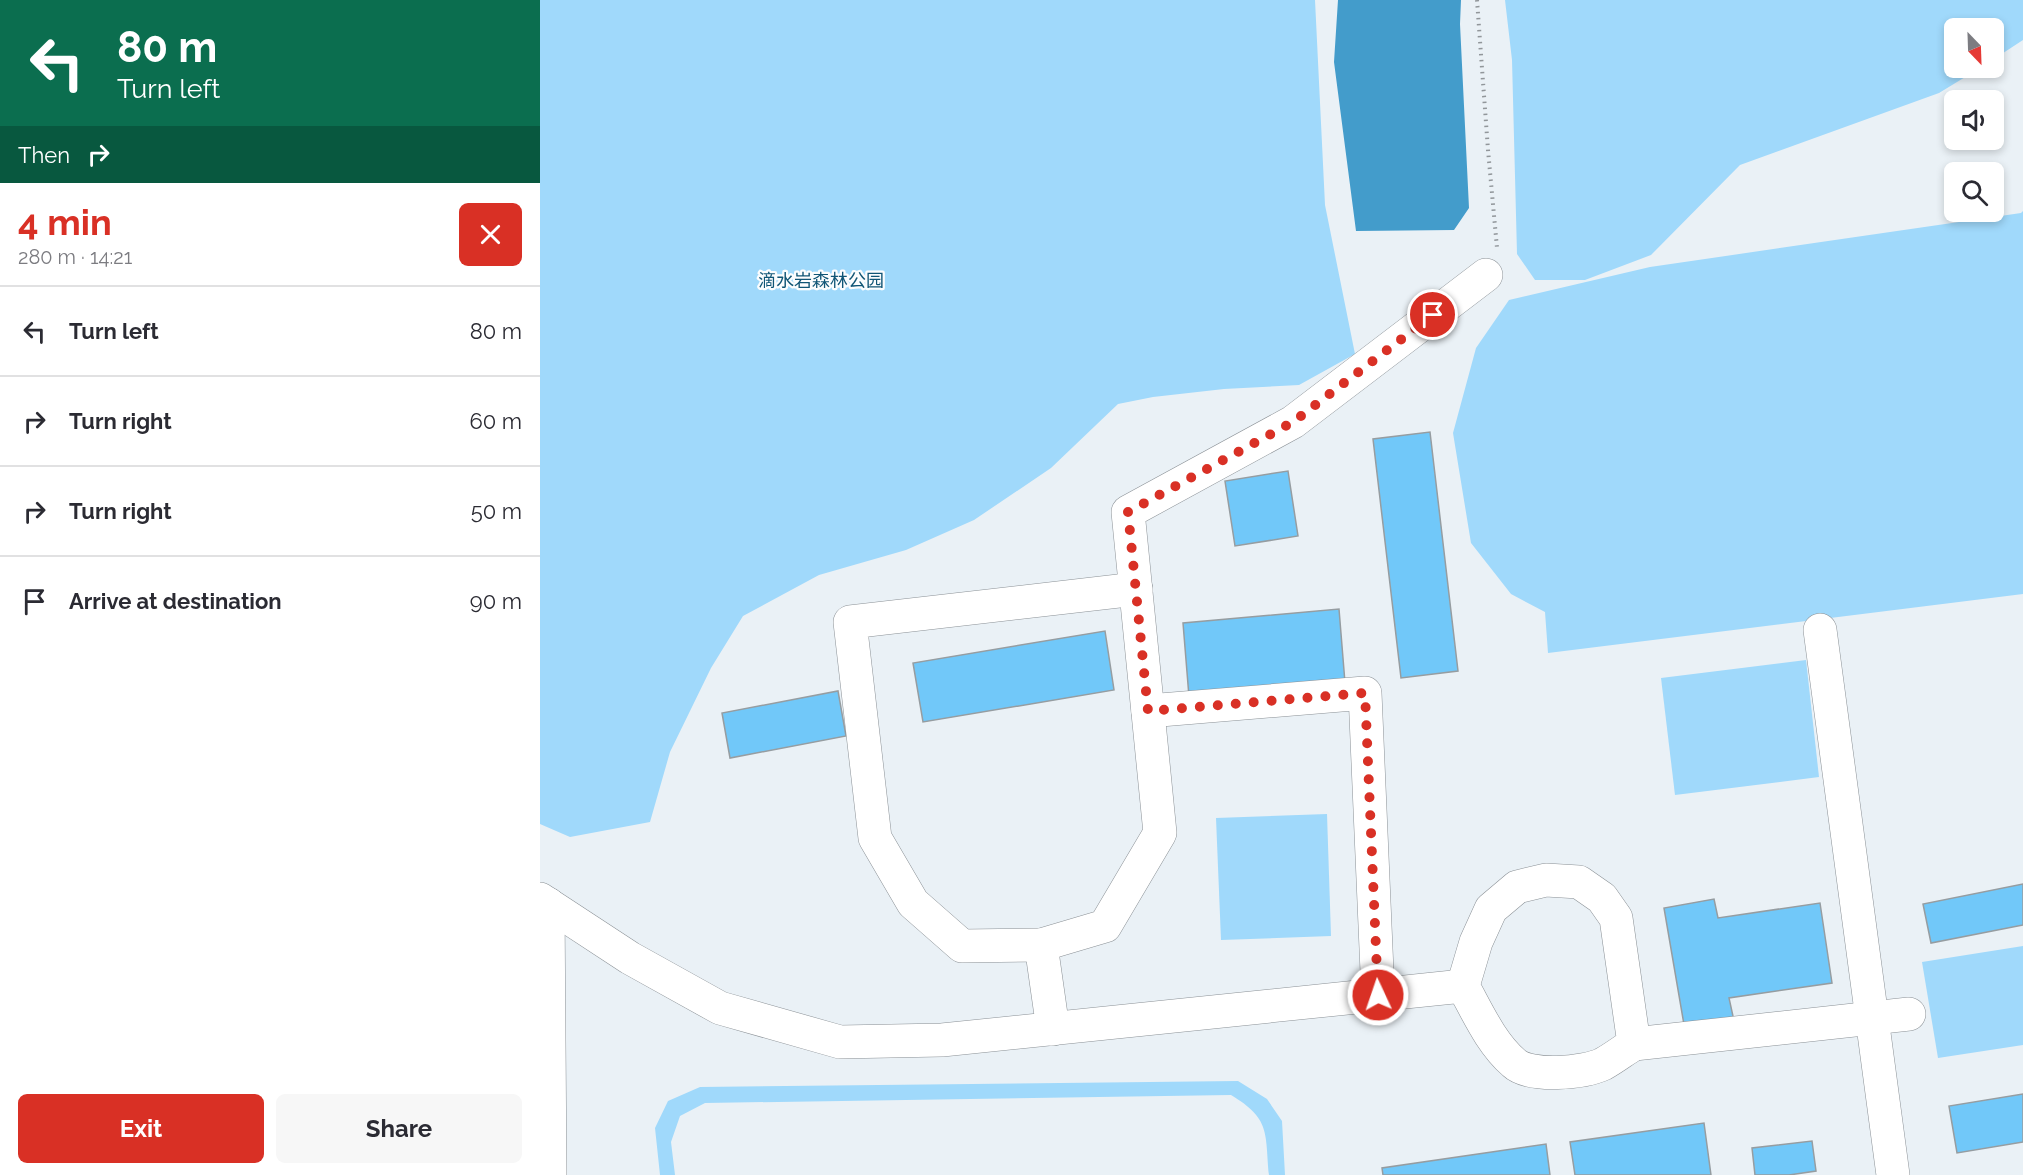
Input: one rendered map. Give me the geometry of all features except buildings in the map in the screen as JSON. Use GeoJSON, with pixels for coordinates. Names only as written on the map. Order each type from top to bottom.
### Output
{"type":"FeatureCollection","features":[{"type":"Feature","properties":{"kind":"street"},"geometry":{"type":"LineString","coordinates":[[1136,589],[850,622],[875,838],[913,903],[962,946],[1041,945],[1105,926],[1160,833],[1136,589],[1128,512],[1293,422],[1492,265]]}},
{"type":"Feature","properties":{"kind":"street"},"geometry":{"type":"LineString","coordinates":[[1820,630],[1893,1175]]}},
{"type":"Feature","properties":{"kind":"street"},"geometry":{"type":"LineString","coordinates":[[1148,711],[1365,693],[1378,995]]}},
{"type":"Feature","properties":{"kind":"street"},"geometry":{"type":"LineString","coordinates":[[1635,1044],[1616,918],[1602,898],[1579,882],[1546,880],[1517,887],[1491,909],[1476,942],[1463,986],[1497,1045],[1515,1065],[1537,1072],[1567,1072],[1601,1065],[1635,1044],[1909,1014]]}},
{"type":"Feature","properties":{"kind":"street"},"geometry":{"type":"LineString","coordinates":[[544,901],[630,958],[720,1008],[840,1042],[942,1040],[1463,986]]}},
{"type":"Feature","properties":{"kind":"street"},"geometry":{"type":"LineString","coordinates":[[544,901],[550,1175]]}},
{"type":"Feature","properties":{"kind":"street"},"geometry":{"type":"LineString","coordinates":[[1041,945],[1053,1029]]}},
{"type":"Feature","properties":{"kind":"path"},"geometry":{"type":"LineString","coordinates":[[1477,0],[1488,150],[1492,265]]}},
{"type":"Feature","properties":{"kind":"green space","name":"滴水岩森林公园"},"geometry":{"type":"Polygon","coordinates":[[[540,0],[1315,0],[1325,205],[1355,354],[1299,385],[1224,389],[1153,397],[1118,404],[1051,468],[974,520],[906,550],[819,575],[743,616],[711,668],[670,752],[650,822],[570,837],[540,824],[540,0]]]}},
{"type":"Feature","properties":{"kind":"green space"},"geometry":{"type":"Polygon","coordinates":[[[1505,0],[2023,0],[2023,40],[2004,52],[2004,18],[1944,18],[1944,78],[1964,78],[1939,93],[1740,165],[1651,255],[1585,280],[1535,280],[1517,254],[1512,60],[1505,0]]]}},
{"type":"Feature","properties":{"kind":"green space"},"geometry":{"type":"Polygon","coordinates":[[[2023,211],[2023,594],[1548,653],[1545,612],[1511,594],[1471,543],[1453,433],[1476,348],[1509,300],[1650,267],[1959,222],[2004,222],[2004,215],[2023,211]]]}},
{"type":"Feature","properties":{"kind":"green space"},"geometry":{"type":"Polygon","coordinates":[[[1806,660],[1819,777],[1675,795],[1661,678],[1806,660]]]}},
{"type":"Feature","properties":{"kind":"green space"},"geometry":{"type":"Polygon","coordinates":[[[1327,814],[1331,936],[1221,940],[1216,818],[1327,814]]]}},
{"type":"Feature","properties":{"kind":"green space"},"geometry":{"type":"Polygon","coordinates":[[[2023,946],[2023,1045],[1938,1058],[1922,962],[2023,946]]]}},
{"type":"Feature","properties":{"kind":"green space"},"geometry":{"type":"Polygon","coordinates":[[[1238,1081],[1267,1099],[1282,1121],[1285,1175],[1269,1175],[1264,1128],[1253,1112],[1231,1095],[705,1103],[680,1116],[671,1142],[675,1175],[660,1175],[655,1128],[668,1101],[700,1087],[1238,1081]]]}},
{"type":"Feature","properties":{"kind":"shaded area"},"geometry":{"type":"Polygon","coordinates":[[[1338,0],[1461,0],[1460,24],[1469,208],[1454,230],[1356,231],[1334,62],[1338,0]]]}},
{"type":"Feature","properties":{"kind":"route"},"geometry":{"type":"LineString","coordinates":[[1378,995],[1365,693],[1148,711],[1128,512],[1293,422],[1433,315]]}}]}
